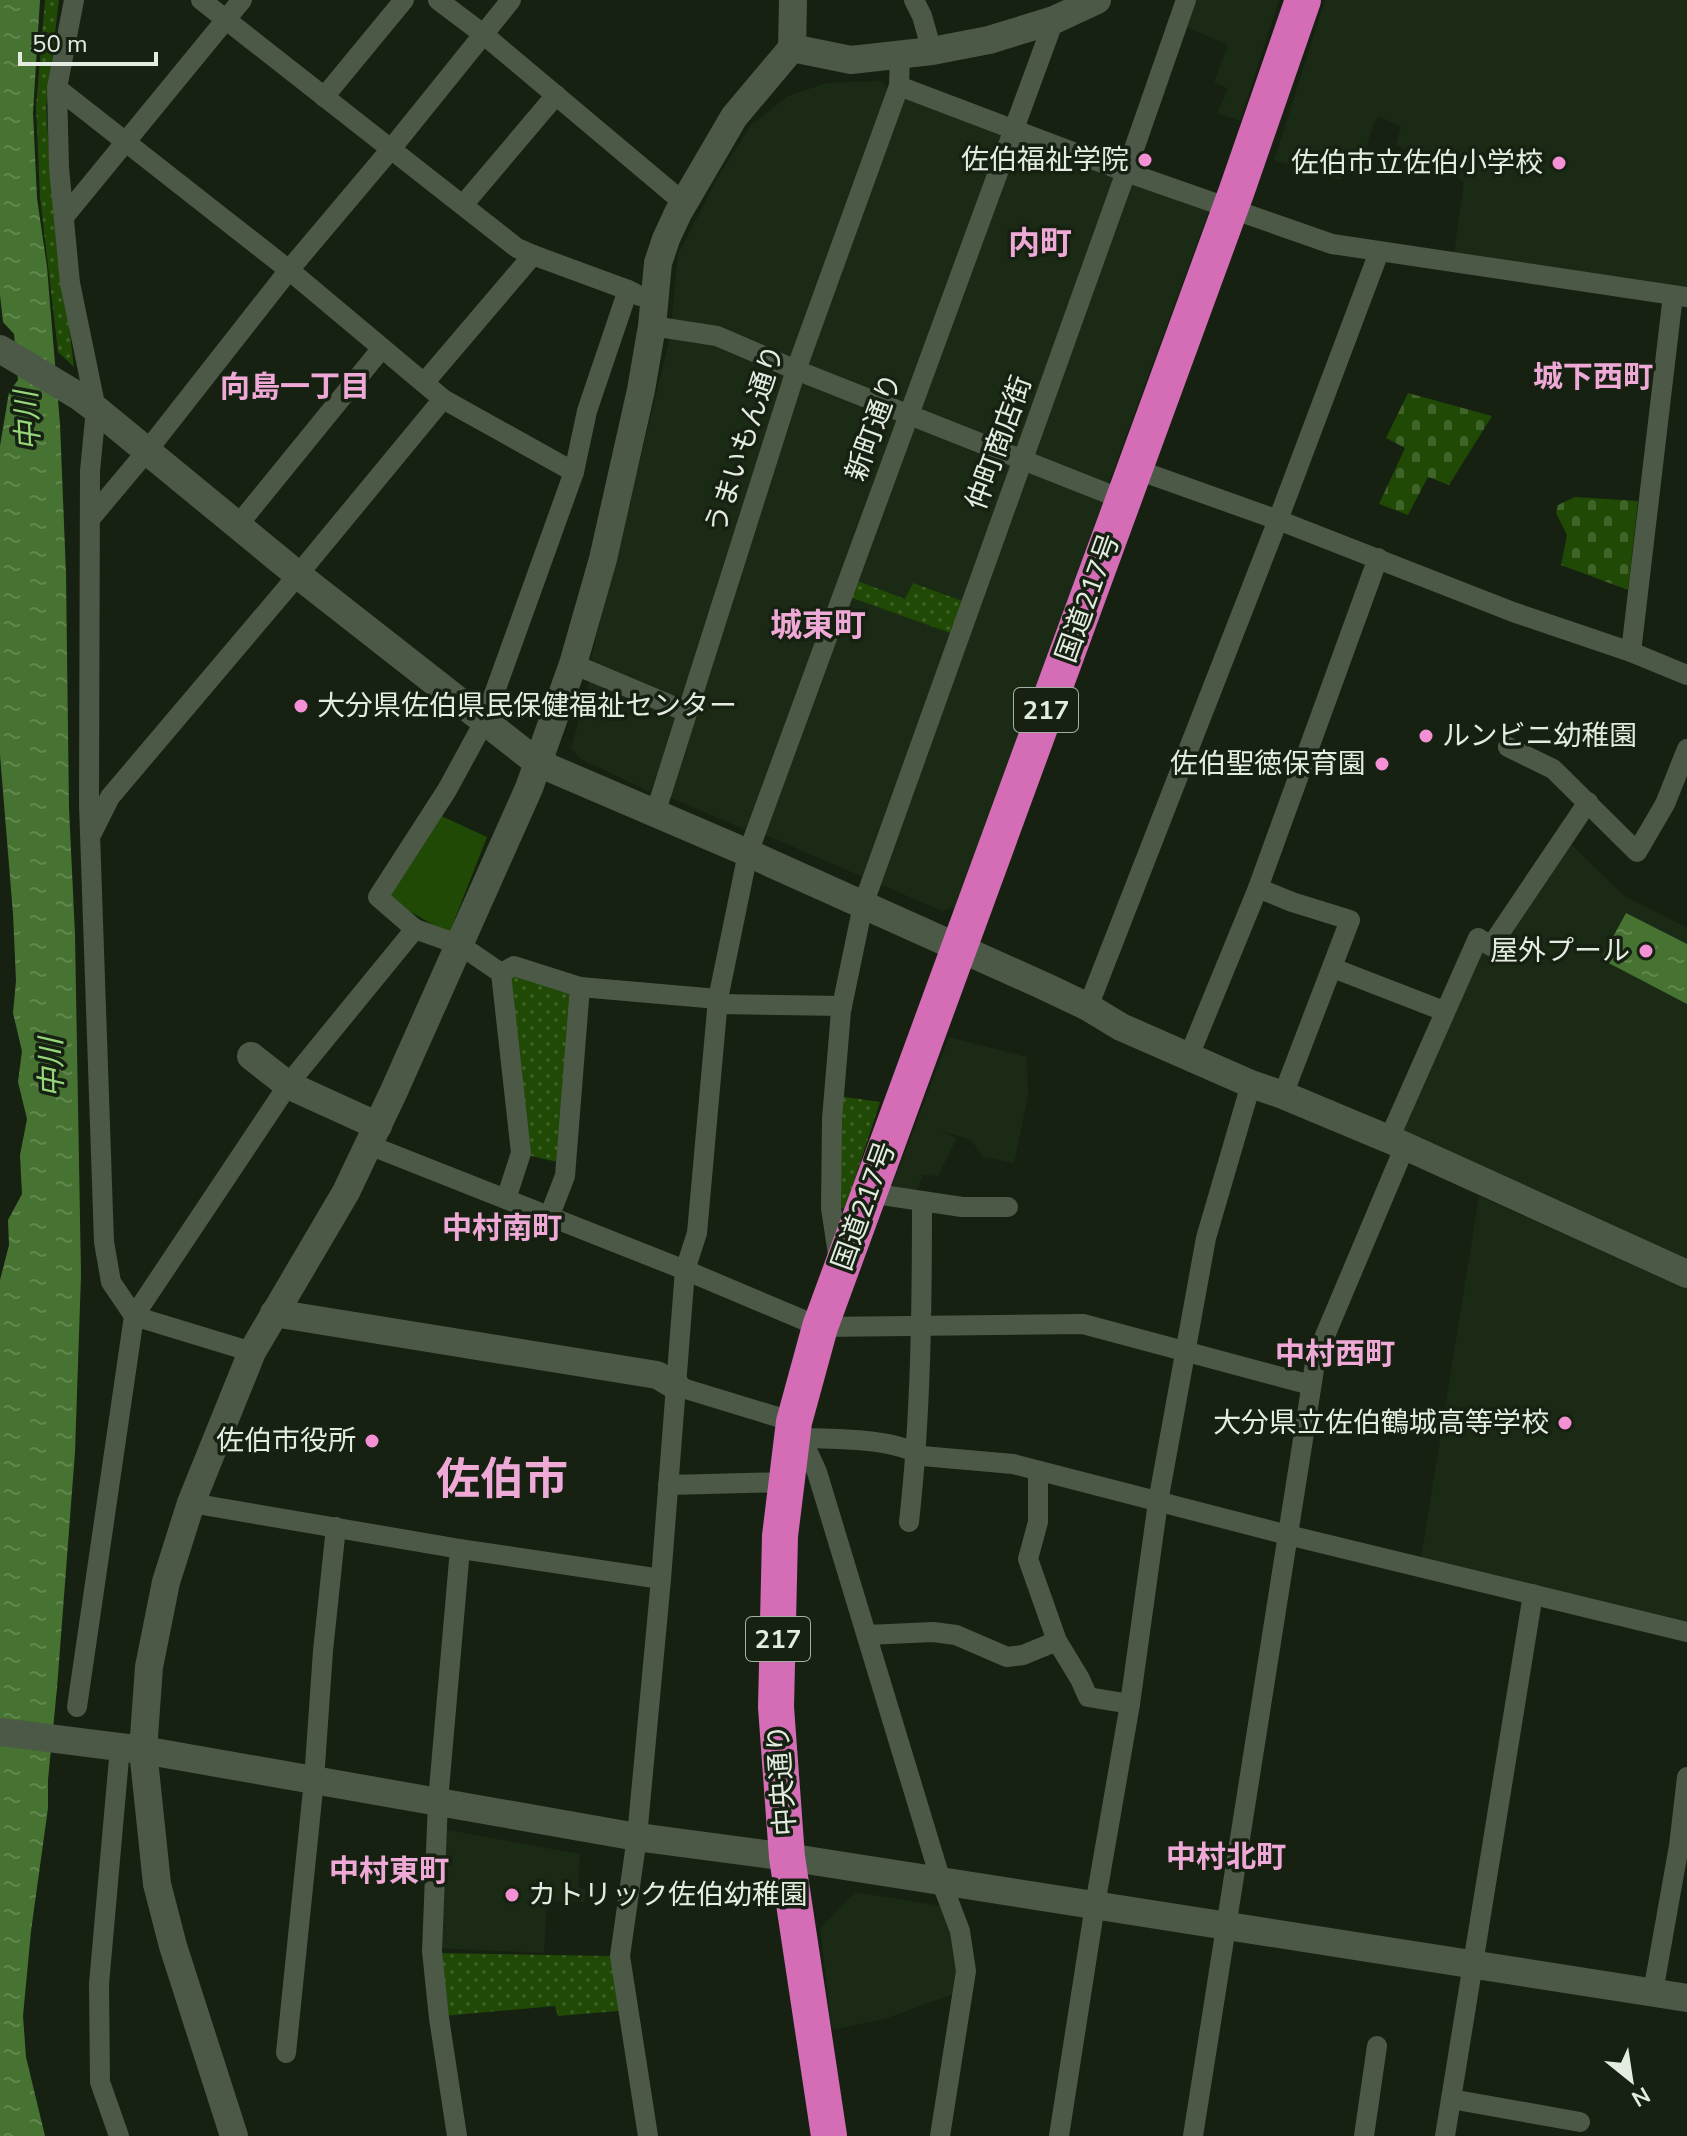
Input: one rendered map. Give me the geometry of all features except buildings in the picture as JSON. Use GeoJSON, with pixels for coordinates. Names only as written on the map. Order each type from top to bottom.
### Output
{"type":"FeatureCollection","features":[{"type":"Feature","properties":{"kind":"highway","name":"国道217号"},"geometry":{"type":"LineString","coordinates":[[798,1430],[820,1327],[1230,208],[1303,0]]}},
{"type":"Feature","properties":{"kind":"highway","name":"中央通り"},"geometry":{"type":"LineString","coordinates":[[798,1430],[780,1536],[776,1707],[787,1857],[829,2136]]}},
{"type":"Feature","properties":{"kind":"street"},"geometry":{"type":"LineString","coordinates":[[74,0],[57,88],[59,168],[70,283],[88,403],[89,804],[104,1242],[111,1282],[134,1316],[252,1352]]}},
{"type":"Feature","properties":{"kind":"street"},"geometry":{"type":"LineString","coordinates":[[201,0],[517,248],[628,290],[653,315],[717,336],[1023,459],[1278,520],[1513,612],[1631,652],[1687,675]]}},
{"type":"Feature","properties":{"kind":"street"},"geometry":{"type":"LineString","coordinates":[[64,217],[242,0]]}},
{"type":"Feature","properties":{"kind":"street"},"geometry":{"type":"LineString","coordinates":[[324,97],[404,0]]}},
{"type":"Feature","properties":{"kind":"street"},"geometry":{"type":"LineString","coordinates":[[438,0],[483,34],[684,203]]}},
{"type":"Feature","properties":{"kind":"street"},"geometry":{"type":"LineString","coordinates":[[90,519],[511,0]]}},
{"type":"Feature","properties":{"kind":"street"},"geometry":{"type":"LineString","coordinates":[[119,2136],[100,2082],[99,1984],[131,1749],[177,1543],[252,1352],[346,1192],[516,820],[573,664],[603,559],[641,390],[658,263],[666,239],[734,117],[792,48],[793,0]]}},
{"type":"Feature","properties":{"kind":"street"},"geometry":{"type":"LineString","coordinates":[[914,0],[932,51]]}},
{"type":"Feature","properties":{"kind":"street"},"geometry":{"type":"LineString","coordinates":[[792,48],[851,60],[932,51],[989,40],[1054,20],[1097,0]]}},
{"type":"Feature","properties":{"kind":"street","name":"仲町商店街"},"geometry":{"type":"LineString","coordinates":[[840,1271],[831,1208],[832,1119],[842,1006],[863,905],[1186,0]]}},
{"type":"Feature","properties":{"kind":"street","name":"新町通り"},"geometry":{"type":"LineString","coordinates":[[648,2136],[620,1956],[637,1837],[685,1270],[697,1233],[718,1002],[748,853],[1054,20]]}},
{"type":"Feature","properties":{"kind":"street","name":"うまいもん通り"},"geometry":{"type":"LineString","coordinates":[[655,814],[796,370],[899,86],[900,55]]}},
{"type":"Feature","properties":{"kind":"street"},"geometry":{"type":"LineString","coordinates":[[899,86],[1126,172],[1332,244],[1680,296],[1631,652]]}},
{"type":"Feature","properties":{"kind":"street"},"geometry":{"type":"LineString","coordinates":[[57,88],[289,270],[443,399],[574,472]]}},
{"type":"Feature","properties":{"kind":"street"},"geometry":{"type":"LineString","coordinates":[[463,205],[556,95]]}},
{"type":"Feature","properties":{"kind":"street"},"geometry":{"type":"LineString","coordinates":[[1088,1007],[1379,252]]}},
{"type":"Feature","properties":{"kind":"street"},"geometry":{"type":"LineString","coordinates":[[424,383],[533,255]]}},
{"type":"Feature","properties":{"kind":"street"},"geometry":{"type":"LineString","coordinates":[[506,1199],[521,1153],[501,973],[460,945],[415,929],[378,897],[447,790],[484,722],[574,472],[587,411],[628,290]]}},
{"type":"Feature","properties":{"kind":"street"},"geometry":{"type":"LineString","coordinates":[[238,525],[382,348]]}},
{"type":"Feature","properties":{"kind":"street"},"geometry":{"type":"LineString","coordinates":[[3,350],[88,403],[298,575],[538,763],[863,905],[1088,1007],[1121,1027],[1251,1084],[1397,1142],[1687,1274]]}},
{"type":"Feature","properties":{"kind":"street"},"geometry":{"type":"LineString","coordinates":[[91,836],[110,797],[443,399]]}},
{"type":"Feature","properties":{"kind":"street"},"geometry":{"type":"LineString","coordinates":[[1189,1056],[1258,888],[1378,558]]}},
{"type":"Feature","properties":{"kind":"street"},"geometry":{"type":"LineString","coordinates":[[573,664],[687,712]]}},
{"type":"Feature","properties":{"kind":"street"},"geometry":{"type":"LineString","coordinates":[[1508,747],[1553,769],[1637,852],[1665,804],[1687,749]]}},
{"type":"Feature","properties":{"kind":"street"},"geometry":{"type":"LineString","coordinates":[[1193,2136],[1316,1357],[1444,1011],[1478,938],[1491,946],[1588,802]]}},
{"type":"Feature","properties":{"kind":"street"},"geometry":{"type":"LineString","coordinates":[[1258,888],[1350,920],[1283,1095]]}},
{"type":"Feature","properties":{"kind":"street"},"geometry":{"type":"LineString","coordinates":[[77,1707],[134,1316],[288,1085],[415,929]]}},
{"type":"Feature","properties":{"kind":"street"},"geometry":{"type":"LineString","coordinates":[[501,973],[514,966],[580,987],[718,1002],[842,1006]]}},
{"type":"Feature","properties":{"kind":"street"},"geometry":{"type":"LineString","coordinates":[[1333,968],[1444,1011]]}},
{"type":"Feature","properties":{"kind":"street"},"geometry":{"type":"LineString","coordinates":[[549,1217],[565,1176],[580,987]]}},
{"type":"Feature","properties":{"kind":"street"},"geometry":{"type":"LineString","coordinates":[[251,1056],[288,1085],[373,1135],[506,1199],[820,1327],[1083,1324],[1311,1385]]}},
{"type":"Feature","properties":{"kind":"street"},"geometry":{"type":"LineString","coordinates":[[1059,2136],[1130,1704],[1158,1502],[1185,1352],[1206,1238],[1251,1084]]}},
{"type":"Feature","properties":{"kind":"street"},"geometry":{"type":"LineString","coordinates":[[869,1193],[962,1207],[1008,1207]]}},
{"type":"Feature","properties":{"kind":"street"},"geometry":{"type":"LineString","coordinates":[[909,1522],[917,1453],[922,1327],[922,1201]]}},
{"type":"Feature","properties":{"kind":"street"},"geometry":{"type":"LineString","coordinates":[[274,1313],[657,1375],[676,1386],[798,1430],[911,1449],[922,1456],[1013,1464],[1687,1632]]}},
{"type":"Feature","properties":{"kind":"street"},"geometry":{"type":"LineString","coordinates":[[798,1430],[817,1472],[941,1881],[960,1931],[966,1971],[940,2136]]}},
{"type":"Feature","properties":{"kind":"street"},"geometry":{"type":"LineString","coordinates":[[1038,1471],[1038,1522],[1028,1559],[1057,1641],[1088,1697],[1130,1704]]}},
{"type":"Feature","properties":{"kind":"street"},"geometry":{"type":"LineString","coordinates":[[668,1485],[787,1482]]}},
{"type":"Feature","properties":{"kind":"street"},"geometry":{"type":"LineString","coordinates":[[191,1503],[460,1549],[661,1579]]}},
{"type":"Feature","properties":{"kind":"street"},"geometry":{"type":"LineString","coordinates":[[286,2053],[336,1527]]}},
{"type":"Feature","properties":{"kind":"street"},"geometry":{"type":"LineString","coordinates":[[457,2136],[432,1951],[438,1801],[460,1549]]}},
{"type":"Feature","properties":{"kind":"street"},"geometry":{"type":"LineString","coordinates":[[1445,2136],[1533,1594]]}},
{"type":"Feature","properties":{"kind":"street"},"geometry":{"type":"LineString","coordinates":[[867,1635],[933,1632],[956,1635],[1007,1657],[1023,1655],[1057,1641]]}},
{"type":"Feature","properties":{"kind":"street"},"geometry":{"type":"LineString","coordinates":[[0,1732],[131,1749],[637,1837],[787,1857],[1687,1998]]}},
{"type":"Feature","properties":{"kind":"street"},"geometry":{"type":"LineString","coordinates":[[131,1749],[157,1884],[173,1946],[234,2136]]}},
{"type":"Feature","properties":{"kind":"street"},"geometry":{"type":"LineString","coordinates":[[1653,1992],[1679,1846],[1687,1777]]}},
{"type":"Feature","properties":{"kind":"street"},"geometry":{"type":"LineString","coordinates":[[1364,2136],[1377,2046]]}},
{"type":"Feature","properties":{"kind":"street"},"geometry":{"type":"LineString","coordinates":[[1451,2099],[1580,2122]]}},
{"type":"Feature","properties":{"kind":"shaded area"},"geometry":{"type":"Polygon","coordinates":[[[1193,0],[1279,0],[1240,121],[1217,113],[1228,89],[1214,82],[1228,45],[1184,26],[1193,0]]]}},
{"type":"Feature","properties":{"kind":"shaded area","name":"佐伯市立佐伯小学校"},"geometry":{"type":"Polygon","coordinates":[[[1325,0],[1687,0],[1687,290],[1454,253],[1464,182],[1396,145],[1401,126],[1378,117],[1357,176],[1344,172],[1341,180],[1274,160],[1325,0]]]}},
{"type":"Feature","properties":{"kind":"shaded area"},"geometry":{"type":"Polygon","coordinates":[[[880,81],[891,90],[795,366],[671,325],[678,254],[719,175],[751,125],[788,96],[827,83],[880,81]]]}},
{"type":"Feature","properties":{"kind":"shaded area"},"geometry":{"type":"Polygon","coordinates":[[[900,89],[1011,131],[907,411],[799,368],[900,89]]]}},
{"type":"Feature","properties":{"kind":"shaded area"},"geometry":{"type":"Polygon","coordinates":[[[1017,132],[1211,205],[1107,488],[913,412],[1017,132]]]}},
{"type":"Feature","properties":{"kind":"shaded area"},"geometry":{"type":"Polygon","coordinates":[[[671,333],[713,344],[791,373],[686,707],[589,667],[671,333]]]}},
{"type":"Feature","properties":{"kind":"shaded area"},"geometry":{"type":"Polygon","coordinates":[[[797,372],[906,415],[753,833],[662,794],[797,372]]]}},
{"type":"Feature","properties":{"kind":"shaded area"},"geometry":{"type":"Polygon","coordinates":[[[910,418],[1106,496],[955,907],[942,911],[761,833],[910,418]]]}},
{"type":"Feature","properties":{"kind":"shaded area"},"geometry":{"type":"Polygon","coordinates":[[[590,678],[678,716],[650,792],[579,758],[571,748],[590,678]]]}},
{"type":"Feature","properties":{"kind":"shaded area"},"geometry":{"type":"Polygon","coordinates":[[[1566,839],[1623,895],[1687,928],[1687,1263],[1394,1138],[1482,947],[1566,839]]]}},
{"type":"Feature","properties":{"kind":"shaded area"},"geometry":{"type":"Polygon","coordinates":[[[949,1037],[1027,1057],[1028,1096],[1014,1163],[983,1157],[971,1140],[939,1130],[957,1138],[938,1176],[923,1175],[914,1197],[890,1192],[949,1037]]]}},
{"type":"Feature","properties":{"kind":"shaded area","name":"大分県立佐伯鶴城高等学校"},"geometry":{"type":"Polygon","coordinates":[[[1479,1196],[1687,1289],[1687,1625],[1421,1558],[1479,1196]]]}},
{"type":"Feature","properties":{"kind":"shaded area","name":"カトリック佐伯幼稚園"},"geometry":{"type":"Polygon","coordinates":[[[442,1829],[580,1854],[578,1887],[586,1890],[584,1902],[547,1901],[544,1953],[435,1948],[442,1829]]]}},
{"type":"Feature","properties":{"kind":"shaded area"},"geometry":{"type":"Polygon","coordinates":[[[855,1892],[948,1907],[960,1964],[956,1993],[885,2019],[832,2030],[820,1929],[855,1892]]]}},
{"type":"Feature","properties":{"kind":"green space"},"geometry":{"type":"Polygon","coordinates":[[[45,0],[59,0],[46,107],[51,180],[74,367],[58,352],[40,197],[36,107],[45,0]]]}},
{"type":"Feature","properties":{"kind":"green space"},"geometry":{"type":"Polygon","coordinates":[[[1408,393],[1492,416],[1449,485],[1428,477],[1408,515],[1379,504],[1405,448],[1386,438],[1408,393]]]}},
{"type":"Feature","properties":{"kind":"green space"},"geometry":{"type":"Polygon","coordinates":[[[1575,497],[1638,501],[1628,590],[1561,565],[1567,535],[1556,513],[1558,505],[1575,497]]]}},
{"type":"Feature","properties":{"kind":"green space"},"geometry":{"type":"Polygon","coordinates":[[[855,580],[905,599],[913,583],[965,602],[953,634],[847,596],[855,580]]]}},
{"type":"Feature","properties":{"kind":"green space"},"geometry":{"type":"Polygon","coordinates":[[[437,814],[487,837],[449,934],[385,897],[437,814]]]}},
{"type":"Feature","properties":{"kind":"green space"},"geometry":{"type":"Polygon","coordinates":[[[514,971],[576,990],[562,1163],[527,1155],[506,977],[514,971]]]}},
{"type":"Feature","properties":{"kind":"green space"},"geometry":{"type":"Polygon","coordinates":[[[839,1096],[880,1102],[845,1209],[837,1207],[839,1096]]]}},
{"type":"Feature","properties":{"kind":"green space"},"geometry":{"type":"Polygon","coordinates":[[[436,1953],[611,1956],[619,2011],[558,2016],[555,2006],[443,2016],[436,1953]]]}},
{"type":"Feature","properties":{"kind":"water","name":"中川"},"geometry":{"type":"Polygon","coordinates":[[[0,0],[40,0],[33,112],[37,198],[47,267],[60,424],[75,935],[81,1275],[75,1452],[48,1808],[23,2016],[26,2057],[45,2136],[0,2136],[0,1280],[9,1245],[8,1220],[22,1194],[20,1155],[27,1119],[18,1082],[22,1051],[13,1013],[16,981],[13,914],[0,755],[0,446],[9,392],[18,380],[14,334],[3,322],[0,295],[0,0]]]}},
{"type":"Feature","properties":{"kind":"water","name":"屋外プール"},"geometry":{"type":"Polygon","coordinates":[[[1626,913],[1687,944],[1687,1004],[1601,959],[1626,913]]]}},
{"type":"Feature","properties":{"kind":"place","name":"佐伯福祉学院"},"geometry":{"type":"Point","coordinates":[1145,160]}},
{"type":"Feature","properties":{"kind":"place","name":"佐伯市立佐伯小学校"},"geometry":{"type":"Point","coordinates":[1559,163]}},
{"type":"Feature","properties":{"kind":"place","name":"大分県佐伯県民保健福祉センター"},"geometry":{"type":"Point","coordinates":[301,706]}},
{"type":"Feature","properties":{"kind":"place","name":"ルンビニ幼稚園"},"geometry":{"type":"Point","coordinates":[1426,736]}},
{"type":"Feature","properties":{"kind":"place","name":"佐伯聖徳保育園"},"geometry":{"type":"Point","coordinates":[1382,764]}},
{"type":"Feature","properties":{"kind":"place","name":"屋外プール"},"geometry":{"type":"Point","coordinates":[1646,951]}},
{"type":"Feature","properties":{"kind":"place","name":"大分県立佐伯鶴城高等学校"},"geometry":{"type":"Point","coordinates":[1565,1423]}},
{"type":"Feature","properties":{"kind":"place","name":"佐伯市役所"},"geometry":{"type":"Point","coordinates":[372,1441]}},
{"type":"Feature","properties":{"kind":"place","name":"カトリック佐伯幼稚園"},"geometry":{"type":"Point","coordinates":[512,1895]}},
{"type":"Feature","properties":{"kind":"district","name":"内町"},"geometry":{"type":"Point","coordinates":[1040,243]}},
{"type":"Feature","properties":{"kind":"district","name":"城下西町"},"geometry":{"type":"Point","coordinates":[1593,377]}},
{"type":"Feature","properties":{"kind":"district","name":"向島一丁目"},"geometry":{"type":"Point","coordinates":[295,387]}},
{"type":"Feature","properties":{"kind":"district","name":"城東町"},"geometry":{"type":"Point","coordinates":[818,625]}},
{"type":"Feature","properties":{"kind":"district","name":"中村南町"},"geometry":{"type":"Point","coordinates":[502,1228]}},
{"type":"Feature","properties":{"kind":"district","name":"中村西町"},"geometry":{"type":"Point","coordinates":[1335,1354]}},
{"type":"Feature","properties":{"kind":"district","name":"佐伯市"},"geometry":{"type":"Point","coordinates":[502,1480]}},
{"type":"Feature","properties":{"kind":"district","name":"中村北町"},"geometry":{"type":"Point","coordinates":[1226,1857]}},
{"type":"Feature","properties":{"kind":"district","name":"中村東町"},"geometry":{"type":"Point","coordinates":[389,1871]}}]}
